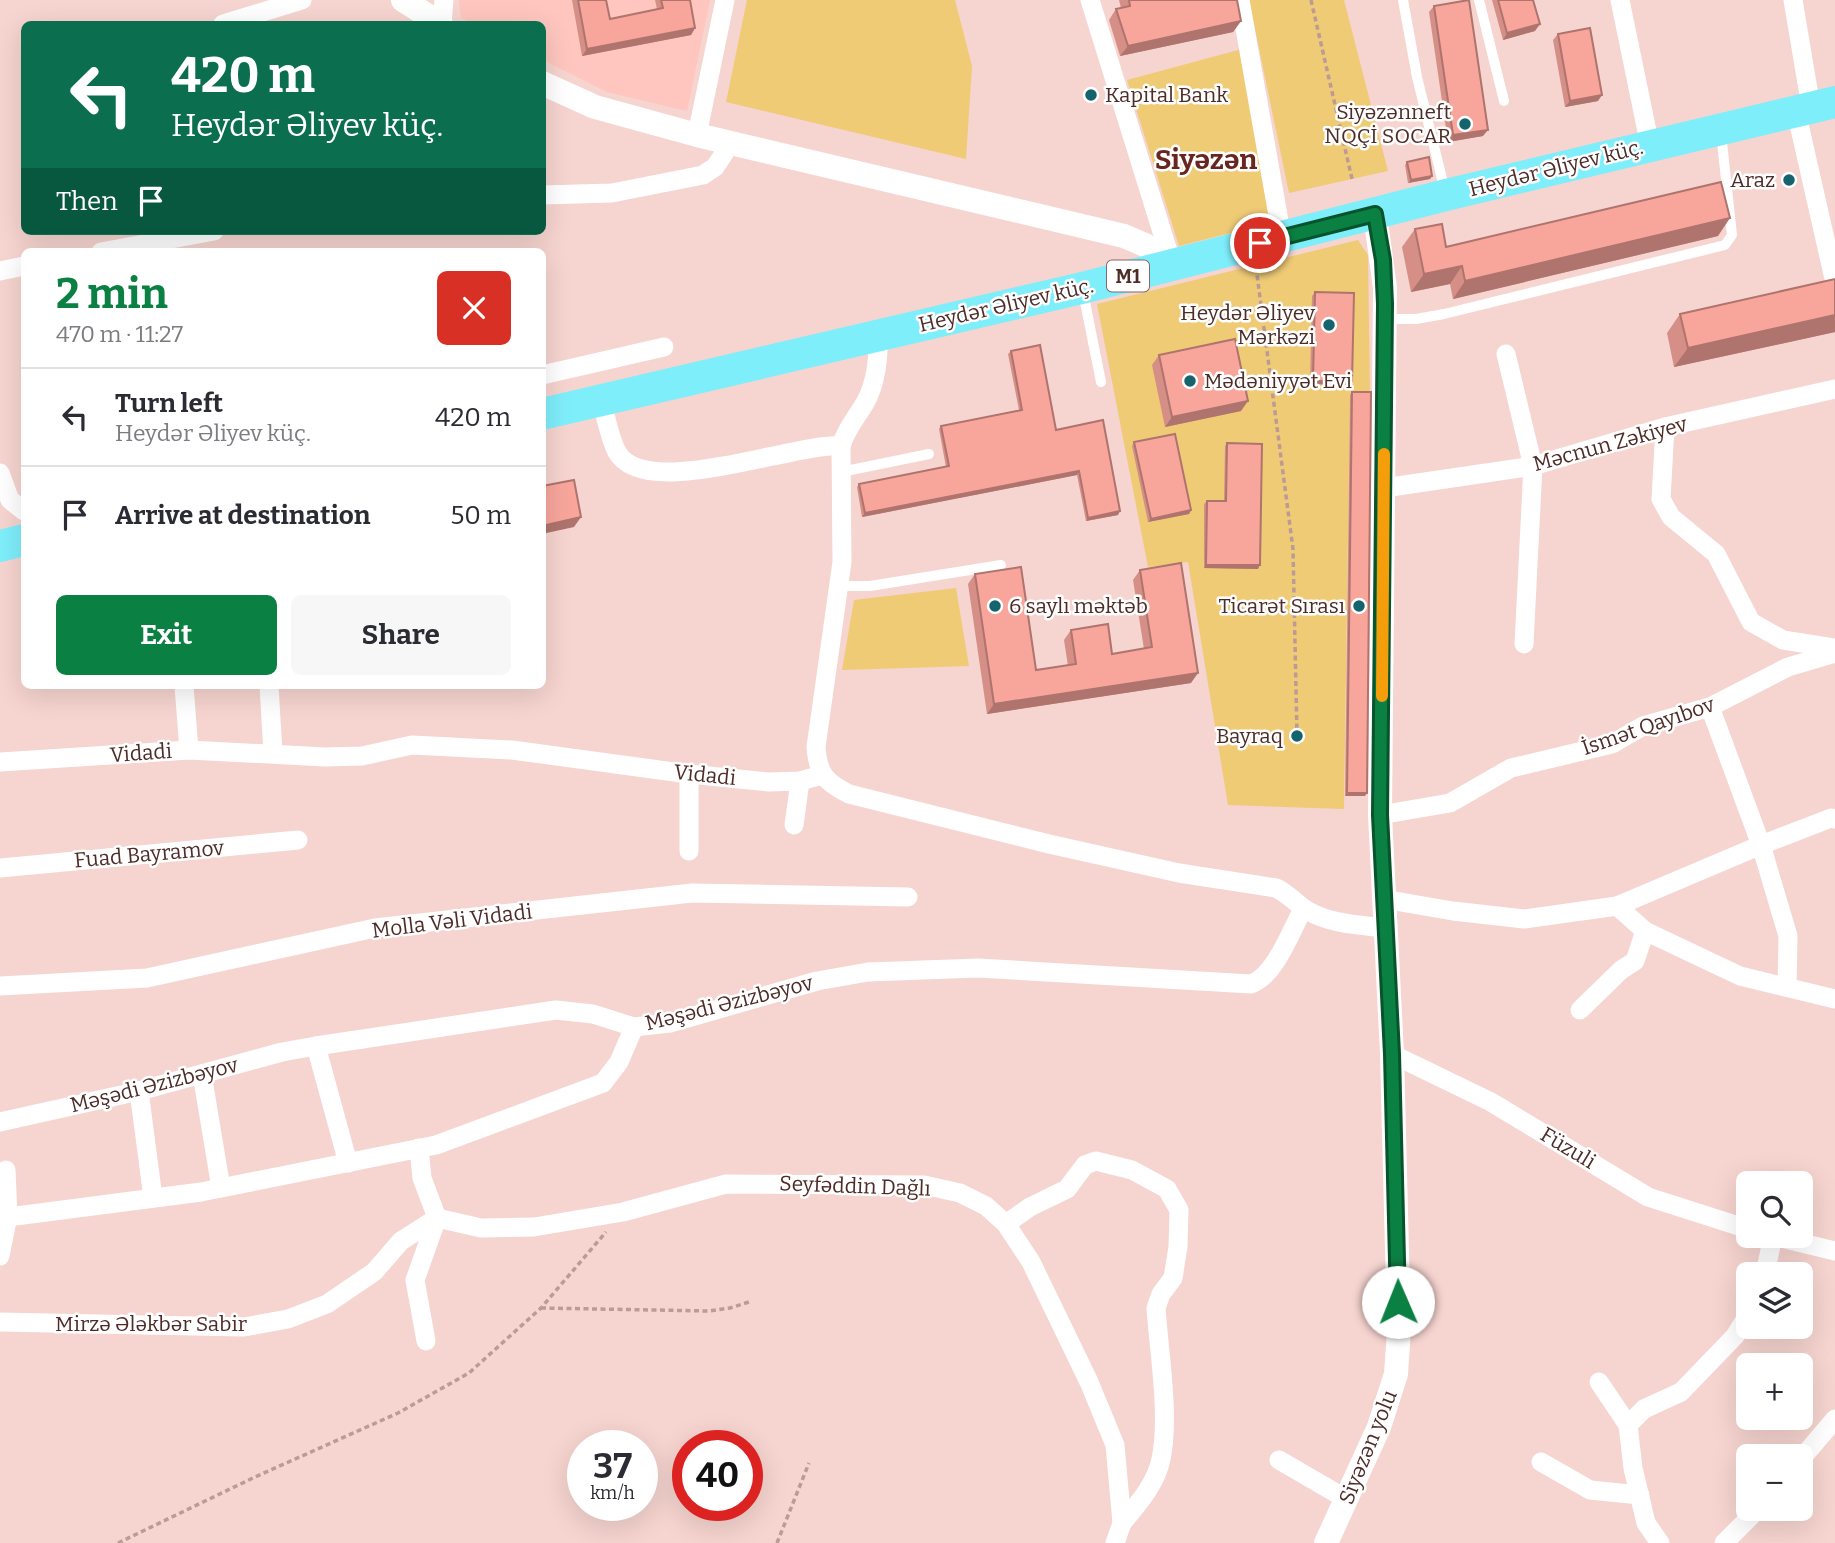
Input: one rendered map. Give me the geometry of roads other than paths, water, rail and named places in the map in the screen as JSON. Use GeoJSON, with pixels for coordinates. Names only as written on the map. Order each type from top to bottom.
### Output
{"type":"FeatureCollection","features":[{"type":"Feature","properties":{"kind":"main road","name":"Heydər Əliyev küç."},"geometry":{"type":"LineString","coordinates":[[546,413],[1082,288],[1446,195],[1814,107]]}},
{"type":"Feature","properties":{"kind":"main road"},"geometry":{"type":"LineString","coordinates":[[0,546],[21,541]]}},
{"type":"Feature","properties":{"kind":"street"},"geometry":{"type":"LineString","coordinates":[[233,21],[302,0]]}},
{"type":"Feature","properties":{"kind":"street"},"geometry":{"type":"LineString","coordinates":[[403,0],[436,21]]}},
{"type":"Feature","properties":{"kind":"street"},"geometry":{"type":"LineString","coordinates":[[441,21],[444,0]]}},
{"type":"Feature","properties":{"kind":"street"},"geometry":{"type":"LineString","coordinates":[[697,135],[725,0]]}},
{"type":"Feature","properties":{"kind":"street"},"geometry":{"type":"LineString","coordinates":[[1090,0],[1172,264]]}},
{"type":"Feature","properties":{"kind":"street"},"geometry":{"type":"LineString","coordinates":[[1240,0],[1282,238]]}},
{"type":"Feature","properties":{"kind":"street"},"geometry":{"type":"LineString","coordinates":[[1620,0],[1650,146]]}},
{"type":"Feature","properties":{"kind":"street"},"geometry":{"type":"LineString","coordinates":[[1793,0],[1814,107],[1835,283]]}},
{"type":"Feature","properties":{"kind":"street"},"geometry":{"type":"LineString","coordinates":[[546,85],[595,107],[697,135],[1124,236],[1145,245],[1172,264]]}},
{"type":"Feature","properties":{"kind":"street"},"geometry":{"type":"LineString","coordinates":[[546,195],[612,193],[704,174],[715,167],[732,143]]}},
{"type":"Feature","properties":{"kind":"street","name":"Siyəzən yolu"},"geometry":{"type":"LineString","coordinates":[[1326,1543],[1348,1500],[1379,1427],[1396,1374],[1399,1330],[1392,1054],[1380,815],[1385,319],[1383,260],[1375,214]]}},
{"type":"Feature","properties":{"kind":"street"},"geometry":{"type":"LineString","coordinates":[[123,248],[192,235]]}},
{"type":"Feature","properties":{"kind":"street"},"geometry":{"type":"LineString","coordinates":[[0,271],[21,267]]}},
{"type":"Feature","properties":{"kind":"street"},"geometry":{"type":"LineString","coordinates":[[879,334],[873,384],[866,402],[845,432],[841,446],[842,562],[816,747],[817,763],[822,775],[831,785],[849,793],[1022,838],[1179,873],[1276,888],[1287,893],[1303,909],[1328,920],[1385,928]]}},
{"type":"Feature","properties":{"kind":"street"},"geometry":{"type":"LineString","coordinates":[[546,374],[664,347]]}},
{"type":"Feature","properties":{"kind":"street"},"geometry":{"type":"LineString","coordinates":[[1506,354],[1533,466],[1524,644]]}},
{"type":"Feature","properties":{"kind":"street","name":"Məcnun Zəkiyev"},"geometry":{"type":"LineString","coordinates":[[1384,488],[1533,466],[1665,427],[1835,389]]}},
{"type":"Feature","properties":{"kind":"street"},"geometry":{"type":"LineString","coordinates":[[601,400],[617,452],[627,463],[643,469],[681,471],[728,467],[816,447],[841,446]]}},
{"type":"Feature","properties":{"kind":"street"},"geometry":{"type":"LineString","coordinates":[[1665,427],[1661,499],[1671,517],[1716,554],[1751,622],[1783,640],[1835,648]]}},
{"type":"Feature","properties":{"kind":"street"},"geometry":{"type":"LineString","coordinates":[[0,473],[15,502]]}},
{"type":"Feature","properties":{"kind":"street","name":"İsmət Qayıbov"},"geometry":{"type":"LineString","coordinates":[[1380,815],[1450,803],[1511,768],[1612,744],[1643,726],[1710,707],[1788,667],[1835,653]]}},
{"type":"Feature","properties":{"kind":"street"},"geometry":{"type":"LineString","coordinates":[[184,689],[189,750]]}},
{"type":"Feature","properties":{"kind":"street"},"geometry":{"type":"LineString","coordinates":[[269,689],[273,753]]}},
{"type":"Feature","properties":{"kind":"street"},"geometry":{"type":"LineString","coordinates":[[1710,707],[1761,845],[1788,936],[1787,987]]}},
{"type":"Feature","properties":{"kind":"street","name":"Vidadi"},"geometry":{"type":"LineString","coordinates":[[0,762],[189,750],[326,757],[362,756],[412,746],[512,750],[769,782],[800,781],[822,775]]}},
{"type":"Feature","properties":{"kind":"street"},"geometry":{"type":"LineString","coordinates":[[689,774],[690,851]]}},
{"type":"Feature","properties":{"kind":"street"},"geometry":{"type":"LineString","coordinates":[[794,825],[800,781]]}},
{"type":"Feature","properties":{"kind":"street"},"geometry":{"type":"LineString","coordinates":[[1383,899],[1524,919],[1617,906],[1761,845],[1831,818],[1835,819]]}},
{"type":"Feature","properties":{"kind":"street","name":"Fuad Bayramov"},"geometry":{"type":"LineString","coordinates":[[0,868],[298,840]]}},
{"type":"Feature","properties":{"kind":"street","name":"Molla Vəli Vidadi"},"geometry":{"type":"LineString","coordinates":[[0,986],[147,978],[375,928],[692,893],[908,897]]}},
{"type":"Feature","properties":{"kind":"street"},"geometry":{"type":"LineString","coordinates":[[1617,906],[1645,931],[1740,976],[1835,999]]}},
{"type":"Feature","properties":{"kind":"street","name":"Məşədi Əzizbəyov"},"geometry":{"type":"LineString","coordinates":[[0,1122],[139,1091],[282,1052],[316,1046],[556,1010],[593,1014],[634,1027],[670,1023],[817,981],[867,972],[978,968],[1251,984],[1261,981],[1271,968],[1303,909]]}},
{"type":"Feature","properties":{"kind":"street"},"geometry":{"type":"LineString","coordinates":[[1580,1010],[1635,961],[1645,931]]}},
{"type":"Feature","properties":{"kind":"street"},"geometry":{"type":"LineString","coordinates":[[4,1217],[221,1188],[436,1145],[603,1083],[620,1062],[634,1027]]}},
{"type":"Feature","properties":{"kind":"street"},"geometry":{"type":"LineString","coordinates":[[316,1046],[348,1163]]}},
{"type":"Feature","properties":{"kind":"street","name":"Füzuli"},"geometry":{"type":"LineString","coordinates":[[1392,1054],[1491,1102],[1648,1197],[1736,1225]]}},
{"type":"Feature","properties":{"kind":"street"},"geometry":{"type":"LineString","coordinates":[[202,1074],[221,1188]]}},
{"type":"Feature","properties":{"kind":"street"},"geometry":{"type":"LineString","coordinates":[[139,1091],[153,1198]]}},
{"type":"Feature","properties":{"kind":"street"},"geometry":{"type":"LineString","coordinates":[[419,1148],[422,1178],[437,1218],[415,1280],[426,1341]]}},
{"type":"Feature","properties":{"kind":"street"},"geometry":{"type":"LineString","coordinates":[[1006,1224],[1030,1207],[1067,1189],[1085,1165],[1096,1161],[1132,1170],[1167,1189],[1179,1210],[1178,1247],[1173,1278],[1161,1294],[1156,1308],[1164,1416],[1161,1460],[1148,1490],[1122,1523]]}},
{"type":"Feature","properties":{"kind":"street"},"geometry":{"type":"LineString","coordinates":[[0,1256],[6,1170]]}},
{"type":"Feature","properties":{"kind":"street","name":"Seyfəddin Dağlı"},"geometry":{"type":"LineString","coordinates":[[437,1218],[481,1228],[534,1227],[623,1212],[726,1184],[924,1185],[960,1193],[986,1206],[1006,1224],[1031,1262],[1089,1382],[1115,1445],[1122,1523],[1115,1543]]}},
{"type":"Feature","properties":{"kind":"street","name":"Mirzə Ələkbər Sabir"},"geometry":{"type":"LineString","coordinates":[[0,1322],[244,1327],[288,1319],[327,1304],[374,1272],[401,1241],[437,1218]]}},
{"type":"Feature","properties":{"kind":"street"},"geometry":{"type":"LineString","coordinates":[[1813,1246],[1835,1251]]}},
{"type":"Feature","properties":{"kind":"street"},"geometry":{"type":"LineString","coordinates":[[1628,1425],[1644,1409],[1681,1392],[1736,1334]]}},
{"type":"Feature","properties":{"kind":"street"},"geometry":{"type":"LineString","coordinates":[[1599,1382],[1628,1425],[1633,1468],[1646,1523],[1660,1543]]}},
{"type":"Feature","properties":{"kind":"street"},"geometry":{"type":"LineString","coordinates":[[1813,1445],[1835,1419]]}},
{"type":"Feature","properties":{"kind":"street"},"geometry":{"type":"LineString","coordinates":[[1279,1460],[1348,1500]]}},
{"type":"Feature","properties":{"kind":"street"},"geometry":{"type":"LineString","coordinates":[[1541,1462],[1590,1490],[1640,1496]]}},
{"type":"Feature","properties":{"kind":"street"},"geometry":{"type":"LineString","coordinates":[[1724,1543],[1746,1521]]}},
{"type":"Feature","properties":{"kind":"lane"},"geometry":{"type":"LineString","coordinates":[[1403,0],[1446,195]]}},
{"type":"Feature","properties":{"kind":"lane"},"geometry":{"type":"LineString","coordinates":[[1479,0],[1504,102]]}},
{"type":"Feature","properties":{"kind":"lane"},"geometry":{"type":"LineString","coordinates":[[1385,319],[1416,319],[1444,314],[1726,245],[1732,235],[1721,129]]}},
{"type":"Feature","properties":{"kind":"lane"},"geometry":{"type":"LineString","coordinates":[[1082,288],[1101,382]]}},
{"type":"Feature","properties":{"kind":"lane"},"geometry":{"type":"LineString","coordinates":[[841,472],[929,454]]}},
{"type":"Feature","properties":{"kind":"lane"},"geometry":{"type":"LineString","coordinates":[[840,586],[870,586],[1000,565]]}},
{"type":"Feature","properties":{"kind":"place","name":"Kapital Bank"},"geometry":{"type":"Point","coordinates":[1091,95]}},
{"type":"Feature","properties":{"kind":"place","name":"Siyəzənneft NQÇİ SOCAR"},"geometry":{"type":"Point","coordinates":[1465,124]}},
{"type":"Feature","properties":{"kind":"place","name":"Araz"},"geometry":{"type":"Point","coordinates":[1789,180]}},
{"type":"Feature","properties":{"kind":"place","name":"Heydər Əliyev Mərkəzi"},"geometry":{"type":"Point","coordinates":[1329,325]}},
{"type":"Feature","properties":{"kind":"place","name":"Mədəniyyət Evi"},"geometry":{"type":"Point","coordinates":[1190,381]}},
{"type":"Feature","properties":{"kind":"place","name":"6 saylı məktəb"},"geometry":{"type":"Point","coordinates":[995,606]}},
{"type":"Feature","properties":{"kind":"place","name":"Ticarət Sırası"},"geometry":{"type":"Point","coordinates":[1359,606]}},
{"type":"Feature","properties":{"kind":"place","name":"Bayraq"},"geometry":{"type":"Point","coordinates":[1297,736]}},
{"type":"Feature","properties":{"kind":"district","name":"Siyəzən"},"geometry":{"type":"Point","coordinates":[1206,159]}}]}
